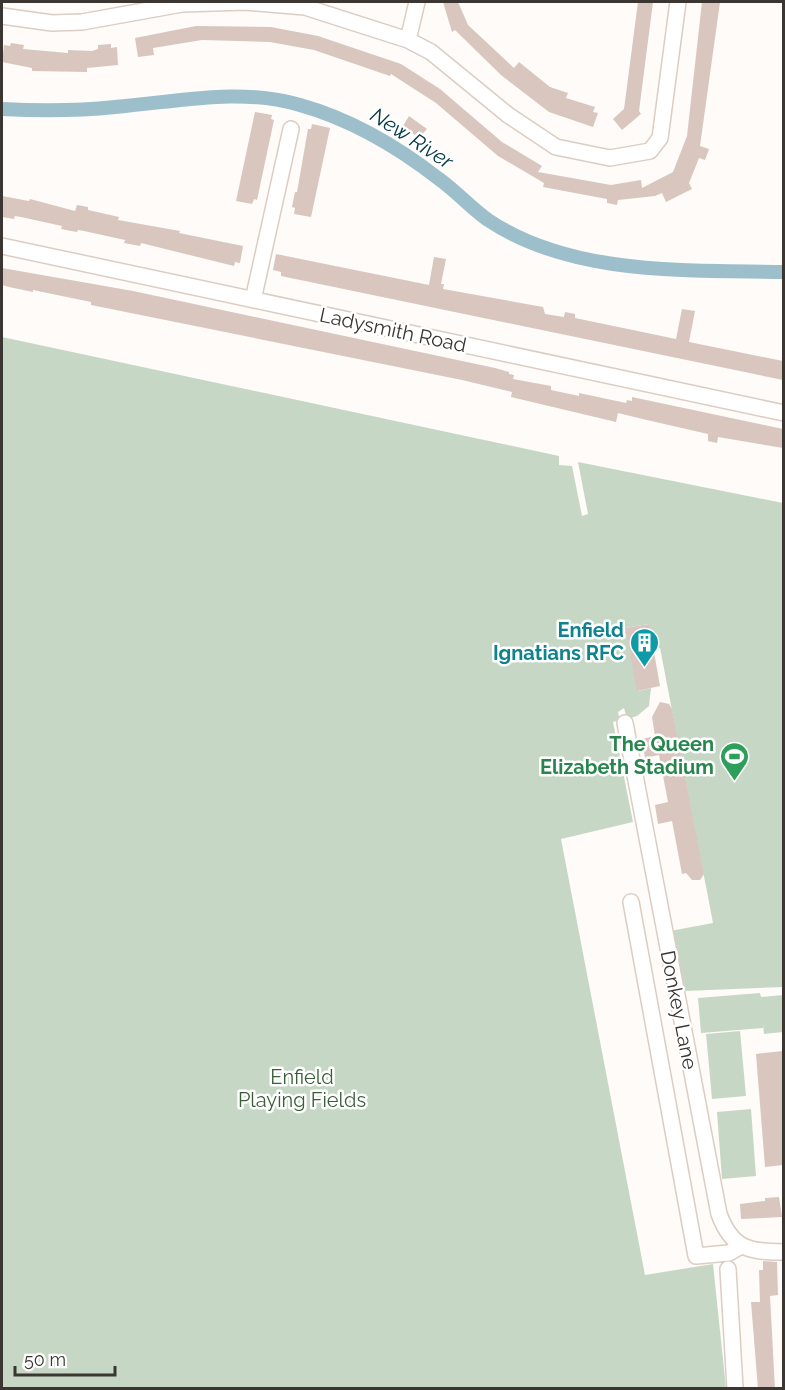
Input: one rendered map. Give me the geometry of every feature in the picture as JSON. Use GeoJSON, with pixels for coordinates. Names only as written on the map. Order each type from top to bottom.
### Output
{"type":"FeatureCollection","features":[{"type":"Feature","properties":{"kind":"street"},"geometry":{"type":"LineString","coordinates":[[408,40],[417,2]]}},
{"type":"Feature","properties":{"kind":"street"},"geometry":{"type":"LineString","coordinates":[[2,16],[52,23],[82,22],[182,4],[274,3],[305,7],[408,40],[448,64],[508,116],[556,147],[610,158],[650,151],[660,138],[678,2]]}},
{"type":"Feature","properties":{"kind":"street"},"geometry":{"type":"LineString","coordinates":[[253,300],[291,129]]}},
{"type":"Feature","properties":{"kind":"street","name":"Ladysmith Road"},"geometry":{"type":"LineString","coordinates":[[2,246],[783,413]]}},
{"type":"Feature","properties":{"kind":"street","name":"Donkey Lane"},"geometry":{"type":"LineString","coordinates":[[625,723],[719,1214],[725,1230],[741,1246]]}},
{"type":"Feature","properties":{"kind":"street"},"geometry":{"type":"LineString","coordinates":[[631,902],[696,1256],[734,1252],[741,1246],[761,1251],[783,1252]]}},
{"type":"Feature","properties":{"kind":"street"},"geometry":{"type":"LineString","coordinates":[[728,1269],[735,1389]]}},
{"type":"Feature","properties":{"kind":"green space","name":"Enfield Playing Fields"},"geometry":{"type":"Polygon","coordinates":[[[2,337],[559,456],[559,465],[572,466],[582,516],[588,514],[578,462],[783,503],[783,987],[685,991],[673,933],[670,931],[713,923],[660,648],[653,649],[648,624],[625,628],[638,691],[651,688],[649,706],[637,716],[627,719],[624,708],[618,712],[620,720],[613,722],[633,822],[561,839],[645,1275],[713,1264],[726,1388],[2,1388],[2,337]]]}},
{"type":"Feature","properties":{"kind":"green space"},"geometry":{"type":"Polygon","coordinates":[[[760,993],[761,997],[783,995],[783,1032],[764,1034],[763,1024],[763,1028],[701,1033],[698,998],[760,993]]]}},
{"type":"Feature","properties":{"kind":"green space"},"geometry":{"type":"Polygon","coordinates":[[[740,1031],[746,1096],[712,1099],[706,1034],[740,1031]]]}},
{"type":"Feature","properties":{"kind":"green space"},"geometry":{"type":"Polygon","coordinates":[[[751,1109],[756,1176],[722,1179],[717,1112],[751,1109]]]}},
{"type":"Feature","properties":{"kind":"building"},"geometry":{"type":"Polygon","coordinates":[[[443,2],[458,2],[468,25],[514,68],[519,62],[550,87],[568,93],[566,98],[595,107],[593,112],[598,113],[593,127],[549,112],[501,75],[455,30],[452,32],[443,2]]]}},
{"type":"Feature","properties":{"kind":"building"},"geometry":{"type":"Polygon","coordinates":[[[638,2],[653,2],[639,111],[641,114],[622,130],[613,119],[624,109],[638,2]]]}},
{"type":"Feature","properties":{"kind":"building"},"geometry":{"type":"Polygon","coordinates":[[[702,2],[720,2],[700,146],[709,149],[705,160],[699,158],[689,183],[692,189],[666,202],[662,193],[655,196],[618,200],[617,205],[607,203],[607,199],[543,187],[544,183],[498,156],[436,103],[391,74],[390,76],[314,50],[270,42],[202,40],[153,48],[154,55],[138,57],[135,38],[196,26],[271,27],[318,36],[401,64],[440,89],[502,142],[542,166],[538,172],[611,185],[641,180],[642,188],[673,172],[687,136],[702,2]]]}},
{"type":"Feature","properties":{"kind":"building"},"geometry":{"type":"Polygon","coordinates":[[[11,43],[24,45],[23,49],[68,53],[68,50],[92,51],[98,49],[98,45],[111,44],[111,48],[117,47],[118,65],[87,68],[87,72],[32,71],[32,68],[2,62],[4,45],[10,46],[11,43]]]}},
{"type":"Feature","properties":{"kind":"building"},"geometry":{"type":"Polygon","coordinates":[[[255,112],[272,115],[271,119],[274,120],[257,200],[254,199],[252,204],[236,201],[255,112]]]}},
{"type":"Feature","properties":{"kind":"building"},"geometry":{"type":"Polygon","coordinates":[[[409,116],[427,129],[419,138],[403,126],[409,116]]]}},
{"type":"Feature","properties":{"kind":"building"},"geometry":{"type":"Polygon","coordinates":[[[312,124],[330,128],[311,217],[294,214],[295,208],[292,207],[295,192],[297,192],[308,129],[311,129],[312,124]]]}},
{"type":"Feature","properties":{"kind":"building"},"geometry":{"type":"Polygon","coordinates":[[[2,196],[29,201],[30,199],[75,211],[77,205],[88,207],[88,210],[119,217],[118,220],[180,231],[179,233],[243,246],[240,263],[235,262],[234,266],[141,243],[140,246],[124,243],[125,240],[84,231],[61,229],[62,226],[21,217],[15,216],[14,219],[2,217],[2,196]]]}},
{"type":"Feature","properties":{"kind":"building"},"geometry":{"type":"Polygon","coordinates":[[[276,254],[429,285],[434,257],[446,259],[441,284],[444,284],[443,289],[543,307],[545,314],[564,317],[565,312],[575,314],[575,318],[676,339],[682,309],[695,311],[689,342],[783,361],[783,380],[281,276],[281,272],[273,270],[276,254]]]}},
{"type":"Feature","properties":{"kind":"building"},"geometry":{"type":"Polygon","coordinates":[[[2,268],[133,291],[495,368],[514,375],[513,379],[551,386],[551,390],[579,396],[579,393],[626,403],[627,400],[632,401],[632,397],[783,429],[783,448],[718,437],[717,443],[708,441],[708,434],[618,413],[616,422],[511,397],[512,392],[462,380],[91,305],[91,302],[33,290],[33,292],[9,287],[2,285],[2,268]]]}},
{"type":"Feature","properties":{"kind":"building","name":"Enfield Ignatians RFC"},"geometry":{"type":"Polygon","coordinates":[[[649,624],[660,686],[637,691],[625,628],[649,624]]]}},
{"type":"Feature","properties":{"kind":"building"},"geometry":{"type":"Polygon","coordinates":[[[660,702],[669,704],[672,709],[704,874],[700,880],[692,880],[686,873],[682,874],[672,821],[658,824],[655,805],[668,802],[659,755],[645,758],[642,739],[655,736],[652,717],[660,702]]]}},
{"type":"Feature","properties":{"kind":"building"},"geometry":{"type":"Polygon","coordinates":[[[783,1051],[783,1165],[765,1167],[756,1054],[783,1051]]]}},
{"type":"Feature","properties":{"kind":"building"},"geometry":{"type":"Polygon","coordinates":[[[779,1197],[782,1217],[741,1219],[740,1204],[779,1197]]]}},
{"type":"Feature","properties":{"kind":"building"},"geometry":{"type":"Polygon","coordinates":[[[763,1261],[777,1262],[778,1295],[770,1296],[775,1389],[758,1389],[751,1302],[760,1302],[759,1270],[763,1270],[763,1261]]]}},
{"type":"Feature","properties":{"kind":"waterway","name":"New River"},"geometry":{"type":"LineString","coordinates":[[2,109],[87,109],[231,96],[277,100],[319,111],[373,135],[423,167],[488,220],[521,238],[556,251],[593,261],[631,266],[709,271],[784,272]]}},
{"type":"Feature","properties":{"kind":"place","name":"Enfield Ignatians RFC"},"geometry":{"type":"Point","coordinates":[645,668]}},
{"type":"Feature","properties":{"kind":"place","name":"The Queen Elizabeth Stadium"},"geometry":{"type":"Point","coordinates":[735,782]}}]}
